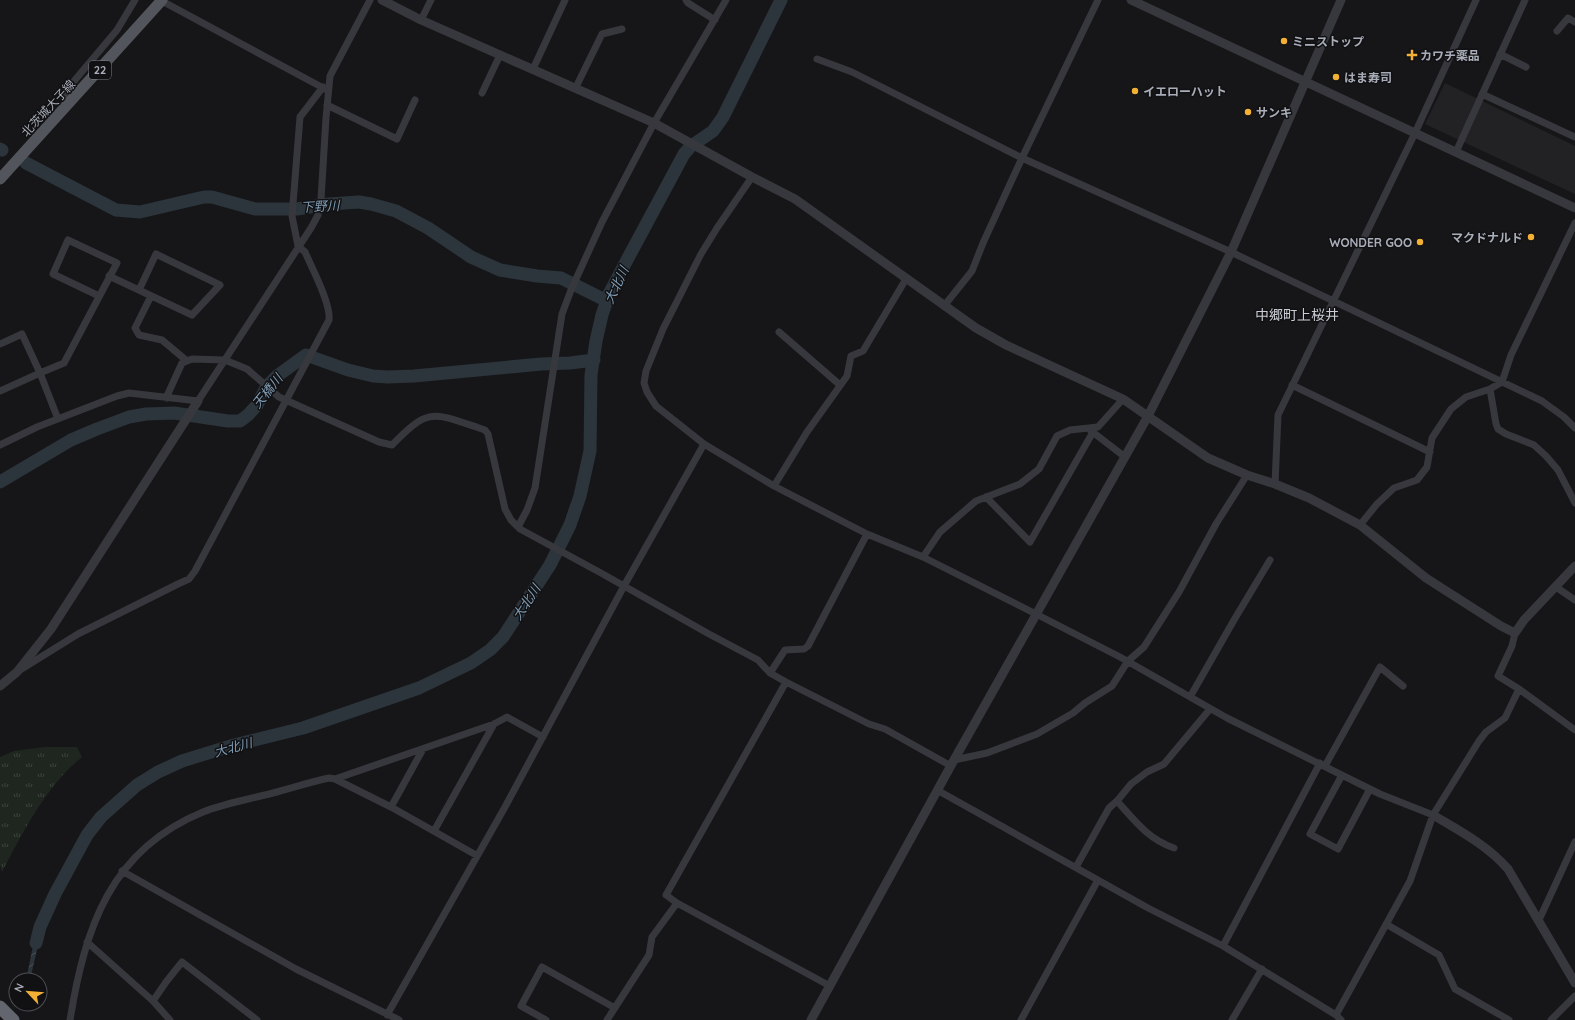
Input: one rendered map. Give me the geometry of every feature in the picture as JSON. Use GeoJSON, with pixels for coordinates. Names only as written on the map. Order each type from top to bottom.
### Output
{"type":"FeatureCollection","features":[{"type":"Feature","properties":{"kind":"highway"},"geometry":{"type":"LineString","coordinates":[[0,1007],[13,1020]]}},
{"type":"Feature","properties":{"kind":"main road","name":"北茨城大子線"},"geometry":{"type":"LineString","coordinates":[[0,179],[5,166],[71,101],[161,0]]}},
{"type":"Feature","properties":{"kind":"street"},"geometry":{"type":"LineString","coordinates":[[71,101],[64,93],[117,30],[135,0]]}},
{"type":"Feature","properties":{"kind":"street"},"geometry":{"type":"LineString","coordinates":[[161,0],[326,89]]}},
{"type":"Feature","properties":{"kind":"street"},"geometry":{"type":"LineString","coordinates":[[17,672],[51,628],[310,228],[320,206],[327,105],[326,89],[334,66],[370,0]]}},
{"type":"Feature","properties":{"kind":"street"},"geometry":{"type":"LineString","coordinates":[[382,0],[421,20],[657,124],[748,175],[795,199],[976,328],[1006,345],[1124,399],[1208,458],[1247,476],[1275,484],[1309,498],[1360,525],[1426,578],[1501,626],[1515,633]]}},
{"type":"Feature","properties":{"kind":"street"},"geometry":{"type":"LineString","coordinates":[[421,20],[431,0]]}},
{"type":"Feature","properties":{"kind":"street"},"geometry":{"type":"LineString","coordinates":[[533,69],[565,0]]}},
{"type":"Feature","properties":{"kind":"street"},"geometry":{"type":"LineString","coordinates":[[686,0],[688,3],[715,20]]}},
{"type":"Feature","properties":{"kind":"street"},"geometry":{"type":"LineString","coordinates":[[519,528],[535,488],[562,314],[571,290],[602,222],[726,0]]}},
{"type":"Feature","properties":{"kind":"street"},"geometry":{"type":"LineString","coordinates":[[944,306],[972,271],[983,243],[1022,158],[1098,0]]}},
{"type":"Feature","properties":{"kind":"street"},"geometry":{"type":"LineString","coordinates":[[1131,0],[1575,208]]}},
{"type":"Feature","properties":{"kind":"street"},"geometry":{"type":"LineString","coordinates":[[811,1020],[937,790],[1148,416],[1230,252],[1341,0]]}},
{"type":"Feature","properties":{"kind":"street"},"geometry":{"type":"LineString","coordinates":[[1275,484],[1278,415],[1332,301],[1415,133],[1476,0]]}},
{"type":"Feature","properties":{"kind":"street"},"geometry":{"type":"LineString","coordinates":[[1456,152],[1525,0]]}},
{"type":"Feature","properties":{"kind":"street"},"geometry":{"type":"LineString","coordinates":[[1557,31],[1568,18],[1575,22]]}},
{"type":"Feature","properties":{"kind":"street"},"geometry":{"type":"LineString","coordinates":[[576,87],[602,34],[622,29]]}},
{"type":"Feature","properties":{"kind":"street"},"geometry":{"type":"LineString","coordinates":[[1500,54],[1526,67]]}},
{"type":"Feature","properties":{"kind":"street"},"geometry":{"type":"LineString","coordinates":[[482,93],[500,55]]}},
{"type":"Feature","properties":{"kind":"street"},"geometry":{"type":"LineString","coordinates":[[818,59],[852,72],[1022,158],[1230,252],[1542,401],[1564,417],[1575,428]]}},
{"type":"Feature","properties":{"kind":"street"},"geometry":{"type":"LineString","coordinates":[[0,686],[17,672],[78,634],[142,603],[188,578],[195,571],[329,320],[330,314],[305,252],[298,246],[292,216],[300,117],[326,89]]}},
{"type":"Feature","properties":{"kind":"street"},"geometry":{"type":"LineString","coordinates":[[1482,94],[1575,137]]}},
{"type":"Feature","properties":{"kind":"street"},"geometry":{"type":"LineString","coordinates":[[327,105],[397,139],[415,100]]}},
{"type":"Feature","properties":{"kind":"street"},"geometry":{"type":"LineString","coordinates":[[748,175],[701,254],[663,329],[646,371],[644,383],[647,392],[656,406],[704,444],[774,486],[867,534],[923,558],[1036,614],[1128,662],[1210,709],[1370,789],[1433,815],[1481,843],[1499,858],[1508,869],[1575,983]]}},
{"type":"Feature","properties":{"kind":"street"},"geometry":{"type":"LineString","coordinates":[[1360,525],[1377,504],[1394,488],[1417,480],[1427,467],[1432,438],[1451,409],[1466,397],[1490,390],[1502,382],[1511,355],[1575,223]]}},
{"type":"Feature","properties":{"kind":"street"},"geometry":{"type":"LineString","coordinates":[[0,391],[64,362],[117,263],[68,240],[53,274],[99,296]]}},
{"type":"Feature","properties":{"kind":"street"},"geometry":{"type":"LineString","coordinates":[[110,276],[151,296],[192,315],[220,284],[156,254],[139,290]]}},
{"type":"Feature","properties":{"kind":"street"},"geometry":{"type":"LineString","coordinates":[[774,486],[807,432],[847,376],[851,356],[864,351],[906,279]]}},
{"type":"Feature","properties":{"kind":"street"},"geometry":{"type":"LineString","coordinates":[[151,296],[135,328],[139,334],[162,340],[187,361]]}},
{"type":"Feature","properties":{"kind":"street"},"geometry":{"type":"LineString","coordinates":[[779,332],[840,385]]}},
{"type":"Feature","properties":{"kind":"street"},"geometry":{"type":"LineString","coordinates":[[0,344],[22,334],[40,373],[58,419]]}},
{"type":"Feature","properties":{"kind":"street"},"geometry":{"type":"LineString","coordinates":[[166,398],[182,363],[192,359],[225,360],[247,369],[279,397],[286,401],[373,440],[392,445],[409,427],[429,416],[444,416],[485,430],[489,440],[505,509],[511,520],[519,528],[758,660],[770,673],[786,682],[869,724],[885,730],[953,763],[1037,734],[1073,713],[1084,703],[1112,686],[1128,662],[1144,647],[1179,592],[1216,524],[1247,476]]}},
{"type":"Feature","properties":{"kind":"street"},"geometry":{"type":"LineString","coordinates":[[1292,385],[1430,452]]}},
{"type":"Feature","properties":{"kind":"street"},"geometry":{"type":"LineString","coordinates":[[1490,390],[1498,429],[1534,446],[1546,456],[1558,470],[1575,503]]}},
{"type":"Feature","properties":{"kind":"street"},"geometry":{"type":"LineString","coordinates":[[0,445],[58,419],[117,396],[129,393],[198,401]]}},
{"type":"Feature","properties":{"kind":"street"},"geometry":{"type":"LineString","coordinates":[[923,558],[940,532],[976,501],[1020,484],[1040,469],[1057,436],[1070,430],[1090,430],[1098,427],[1124,399]]}},
{"type":"Feature","properties":{"kind":"street"},"geometry":{"type":"LineString","coordinates":[[1090,430],[1125,457]]}},
{"type":"Feature","properties":{"kind":"street"},"geometry":{"type":"LineString","coordinates":[[986,497],[1030,542],[1090,430]]}},
{"type":"Feature","properties":{"kind":"street"},"geometry":{"type":"LineString","coordinates":[[387,1015],[543,737],[624,586],[704,444]]}},
{"type":"Feature","properties":{"kind":"street"},"geometry":{"type":"LineString","coordinates":[[770,673],[785,650],[804,649],[808,646],[867,534]]}},
{"type":"Feature","properties":{"kind":"street"},"geometry":{"type":"LineString","coordinates":[[1190,697],[1270,560]]}},
{"type":"Feature","properties":{"kind":"street"},"geometry":{"type":"LineString","coordinates":[[1575,566],[1524,620],[1515,633],[1512,646],[1498,676],[1519,689],[1575,730]]}},
{"type":"Feature","properties":{"kind":"street"},"geometry":{"type":"LineString","coordinates":[[1556,587],[1575,600]]}},
{"type":"Feature","properties":{"kind":"street"},"geometry":{"type":"LineString","coordinates":[[1223,946],[1323,765],[1380,667],[1402,686]]}},
{"type":"Feature","properties":{"kind":"street"},"geometry":{"type":"LineString","coordinates":[[786,682],[666,895],[677,903],[830,986]]}},
{"type":"Feature","properties":{"kind":"street"},"geometry":{"type":"LineString","coordinates":[[937,790],[1098,880],[1223,946],[1339,1017],[1386,924],[1410,881],[1433,815],[1479,741],[1486,732],[1504,718],[1519,689]]}},
{"type":"Feature","properties":{"kind":"street"},"geometry":{"type":"LineString","coordinates":[[1076,867],[1110,808],[1131,784],[1147,772],[1164,764],[1210,709]]}},
{"type":"Feature","properties":{"kind":"street"},"geometry":{"type":"LineString","coordinates":[[335,779],[494,724],[507,716],[543,737]]}},
{"type":"Feature","properties":{"kind":"street"},"geometry":{"type":"LineString","coordinates":[[434,831],[494,724]]}},
{"type":"Feature","properties":{"kind":"street"},"geometry":{"type":"LineString","coordinates":[[392,807],[423,749]]}},
{"type":"Feature","properties":{"kind":"street"},"geometry":{"type":"LineString","coordinates":[[1342,775],[1310,834],[1338,849],[1370,789]]}},
{"type":"Feature","properties":{"kind":"street"},"geometry":{"type":"LineString","coordinates":[[70,1020],[87,942],[101,906],[122,871],[136,855],[155,838],[203,812],[220,806],[329,778],[335,779],[392,807],[476,856]]}},
{"type":"Feature","properties":{"kind":"street"},"geometry":{"type":"LineString","coordinates":[[1117,801],[1142,830],[1162,844],[1174,848]]}},
{"type":"Feature","properties":{"kind":"street"},"geometry":{"type":"LineString","coordinates":[[1539,920],[1575,842]]}},
{"type":"Feature","properties":{"kind":"street"},"geometry":{"type":"LineString","coordinates":[[122,871],[296,969],[387,1015],[400,1020]]}},
{"type":"Feature","properties":{"kind":"street"},"geometry":{"type":"LineString","coordinates":[[1021,1020],[1098,880]]}},
{"type":"Feature","properties":{"kind":"street"},"geometry":{"type":"LineString","coordinates":[[607,1020],[649,955],[652,937],[677,903]]}},
{"type":"Feature","properties":{"kind":"street"},"geometry":{"type":"LineString","coordinates":[[1386,924],[1439,955],[1454,989],[1509,1020]]}},
{"type":"Feature","properties":{"kind":"street"},"geometry":{"type":"LineString","coordinates":[[87,942],[153,1001],[170,1020]]}},
{"type":"Feature","properties":{"kind":"street"},"geometry":{"type":"LineString","coordinates":[[153,1001],[182,962],[257,1020]]}},
{"type":"Feature","properties":{"kind":"street"},"geometry":{"type":"LineString","coordinates":[[546,1020],[521,1006],[542,967],[615,1008]]}},
{"type":"Feature","properties":{"kind":"street"},"geometry":{"type":"LineString","coordinates":[[1232,1020],[1262,969]]}},
{"type":"Feature","properties":{"kind":"street"},"geometry":{"type":"LineString","coordinates":[[1551,1020],[1575,996]]}},
{"type":"Feature","properties":{"kind":"shaded area"},"geometry":{"type":"Polygon","coordinates":[[[1445,83],[1575,146],[1575,194],[1425,124],[1445,83]]]}},
{"type":"Feature","properties":{"kind":"green space"},"geometry":{"type":"Polygon","coordinates":[[[45,747],[77,747],[82,757],[64,773],[44,798],[2,872],[0,865],[0,757],[14,751],[45,747]]]}},
{"type":"Feature","properties":{"kind":"water"},"geometry":{"type":"Polygon","coordinates":[[[39,926],[42,928],[32,972],[28,972],[39,926]]]}},
{"type":"Feature","properties":{"kind":"waterway","name":"大北川"},"geometry":{"type":"LineString","coordinates":[[36,943],[40,927],[55,894],[87,835],[101,817],[137,785],[158,772],[182,761],[234,745],[303,728],[419,688],[471,663],[490,650],[503,637],[550,565],[570,525],[580,496],[590,451],[591,375],[596,341],[609,294],[684,154],[690,147],[713,131],[723,117],[781,0]]}},
{"type":"Feature","properties":{"kind":"waterway","name":"下野川"},"geometry":{"type":"LineString","coordinates":[[26,163],[116,210],[140,212],[204,197],[212,197],[255,209],[297,209],[329,204],[359,202],[371,204],[396,211],[428,228],[471,257],[500,270],[561,278],[607,301]]}},
{"type":"Feature","properties":{"kind":"waterway","name":"天橋川"},"geometry":{"type":"LineString","coordinates":[[0,482],[71,440],[129,417],[146,414],[174,413],[228,421],[240,421],[257,405],[267,386],[277,376],[306,355],[348,370],[373,376],[388,377],[594,360]]}},
{"type":"Feature","properties":{"kind":"place","name":"ミニストップ"},"geometry":{"type":"Point","coordinates":[1284,41]}},
{"type":"Feature","properties":{"kind":"place","name":"カワチ薬品"},"geometry":{"type":"Point","coordinates":[1412,55]}},
{"type":"Feature","properties":{"kind":"place","name":"はま寿司"},"geometry":{"type":"Point","coordinates":[1336,77]}},
{"type":"Feature","properties":{"kind":"place","name":"イエローハット"},"geometry":{"type":"Point","coordinates":[1135,91]}},
{"type":"Feature","properties":{"kind":"place","name":"サンキ"},"geometry":{"type":"Point","coordinates":[1248,112]}},
{"type":"Feature","properties":{"kind":"place","name":"マクドナルド"},"geometry":{"type":"Point","coordinates":[1531,237]}},
{"type":"Feature","properties":{"kind":"place","name":"WONDER GOO"},"geometry":{"type":"Point","coordinates":[1420,242]}},
{"type":"Feature","properties":{"kind":"district","name":"中郷町上桜井"},"geometry":{"type":"Point","coordinates":[1297,315]}}]}
